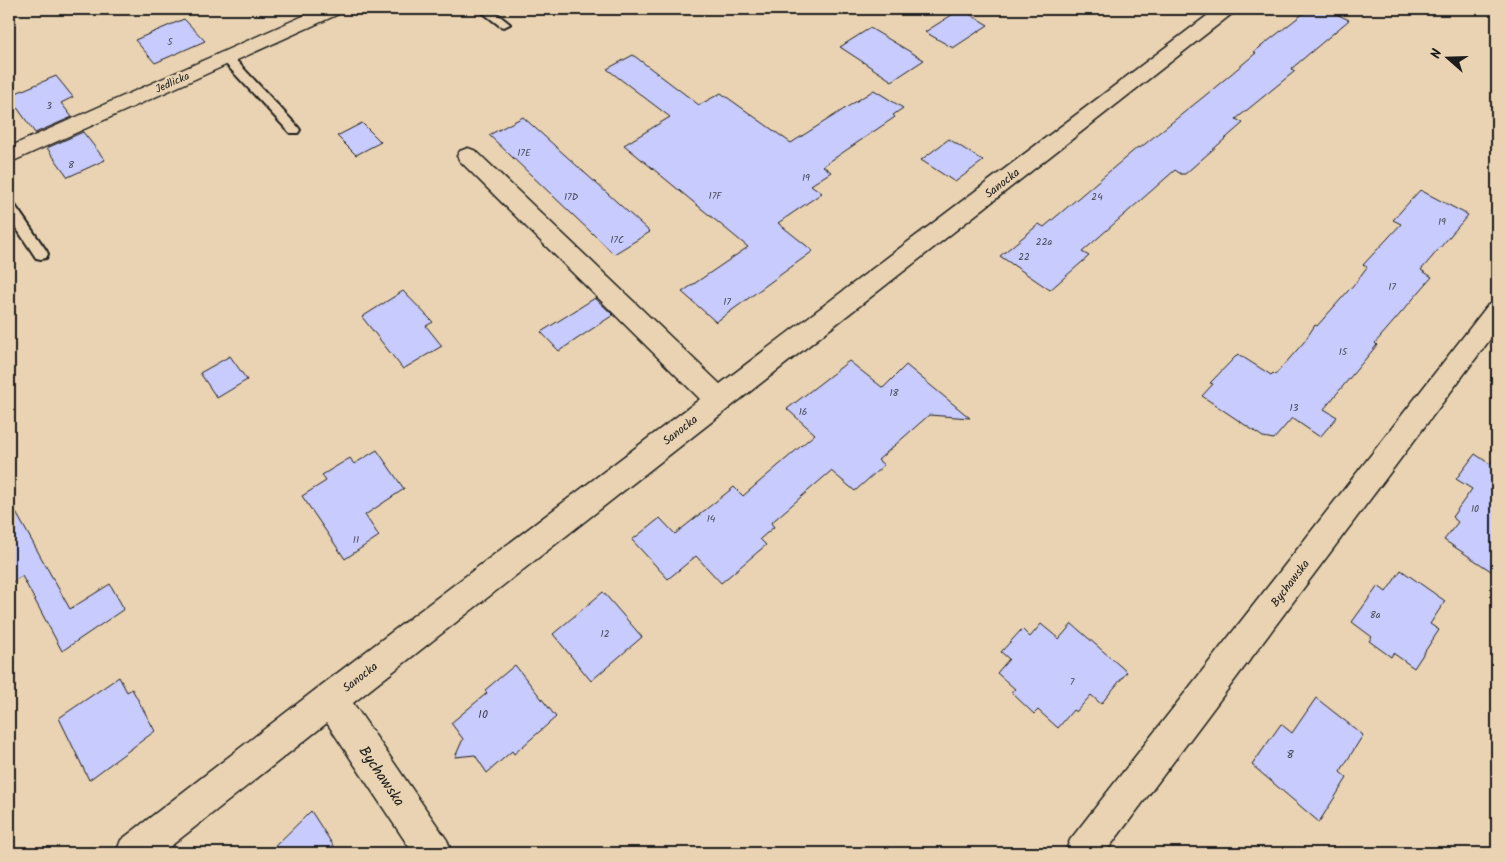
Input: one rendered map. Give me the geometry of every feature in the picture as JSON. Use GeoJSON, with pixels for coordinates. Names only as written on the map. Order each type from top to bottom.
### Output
{"type":"FeatureCollection","features":[{"type":"Feature","properties":{"kind":"street","name":"Jedlicka"},"geometry":{"type":"LineString","coordinates":[[9,156],[334,9]]}},
{"type":"Feature","properties":{"kind":"street","name":"Sanocka"},"geometry":{"type":"LineString","coordinates":[[134,853],[331,699],[1228,9]]}},
{"type":"Feature","properties":{"kind":"street"},"geometry":{"type":"LineString","coordinates":[[468,156],[719,400]]}},
{"type":"Feature","properties":{"kind":"street","name":"Bychawska"},"geometry":{"type":"LineString","coordinates":[[1083,853],[1497,312]]}},
{"type":"Feature","properties":{"kind":"street","name":"Bychawska"},"geometry":{"type":"LineString","coordinates":[[331,699],[434,853]]}},
{"type":"Feature","properties":{"kind":"lane"},"geometry":{"type":"LineString","coordinates":[[484,9],[504,24]]}},
{"type":"Feature","properties":{"kind":"lane"},"geometry":{"type":"LineString","coordinates":[[227,58],[294,130]]}},
{"type":"Feature","properties":{"kind":"lane"},"geometry":{"type":"LineString","coordinates":[[9,207],[41,254]]}},
{"type":"Feature","properties":{"kind":"building"},"geometry":{"type":"Polygon","coordinates":[[[961,9],[988,25],[953,48],[925,32],[961,9]]]}},
{"type":"Feature","properties":{"kind":"building"},"geometry":{"type":"Polygon","coordinates":[[[1309,9],[1326,9],[1349,20],[1291,69],[1295,71],[1236,119],[1243,123],[1185,174],[1175,170],[1082,252],[1089,256],[1050,290],[1000,256],[1039,224],[1044,227],[1138,147],[1140,148],[1212,90],[1256,53],[1254,52],[1309,9]]]}},
{"type":"Feature","properties":{"kind":"building"},"geometry":{"type":"Polygon","coordinates":[[[184,19],[205,41],[155,63],[135,40],[184,19]]]}},
{"type":"Feature","properties":{"kind":"building"},"geometry":{"type":"Polygon","coordinates":[[[870,28],[924,60],[892,81],[840,47],[870,28]]]}},
{"type":"Feature","properties":{"kind":"building"},"geometry":{"type":"Polygon","coordinates":[[[633,55],[699,105],[721,93],[791,143],[874,90],[903,108],[893,115],[895,117],[823,166],[831,172],[811,185],[822,193],[778,223],[813,251],[716,322],[682,292],[748,247],[624,145],[670,117],[607,69],[633,55]]]}},
{"type":"Feature","properties":{"kind":"building"},"geometry":{"type":"Polygon","coordinates":[[[56,76],[73,97],[61,103],[72,117],[35,133],[9,96],[56,76]]]}},
{"type":"Feature","properties":{"kind":"building"},"geometry":{"type":"Polygon","coordinates":[[[523,117],[650,232],[614,254],[489,135],[523,117]]]}},
{"type":"Feature","properties":{"kind":"building"},"geometry":{"type":"Polygon","coordinates":[[[362,123],[381,142],[356,155],[337,136],[362,123]]]}},
{"type":"Feature","properties":{"kind":"building"},"geometry":{"type":"Polygon","coordinates":[[[83,132],[105,160],[68,177],[47,148],[83,132]]]}},
{"type":"Feature","properties":{"kind":"building"},"geometry":{"type":"Polygon","coordinates":[[[949,139],[983,161],[955,182],[921,160],[949,139]]]}},
{"type":"Feature","properties":{"kind":"building"},"geometry":{"type":"Polygon","coordinates":[[[1420,190],[1468,215],[1421,270],[1432,277],[1375,343],[1377,345],[1324,409],[1337,417],[1320,437],[1292,418],[1274,439],[1263,437],[1202,396],[1213,384],[1210,383],[1238,354],[1271,375],[1273,373],[1275,375],[1304,342],[1315,325],[1317,326],[1356,282],[1367,267],[1363,265],[1401,224],[1393,220],[1420,190]]]}},
{"type":"Feature","properties":{"kind":"building"},"geometry":{"type":"Polygon","coordinates":[[[403,291],[433,322],[426,326],[442,346],[403,369],[362,317],[403,291]]]}},
{"type":"Feature","properties":{"kind":"building"},"geometry":{"type":"Polygon","coordinates":[[[595,298],[613,315],[559,351],[541,332],[595,298]]]}},
{"type":"Feature","properties":{"kind":"building"},"geometry":{"type":"Polygon","coordinates":[[[230,356],[247,380],[217,398],[200,373],[230,356]]]}},
{"type":"Feature","properties":{"kind":"building"},"geometry":{"type":"Polygon","coordinates":[[[849,361],[883,388],[906,365],[970,418],[929,415],[878,460],[884,465],[855,491],[831,471],[771,523],[774,527],[760,539],[766,545],[721,583],[696,556],[668,579],[632,540],[660,518],[675,534],[734,487],[743,496],[815,434],[787,409],[849,361]]]}},
{"type":"Feature","properties":{"kind":"building"},"geometry":{"type":"Polygon","coordinates":[[[377,450],[404,489],[365,515],[379,536],[345,559],[302,496],[326,481],[322,475],[350,458],[354,464],[377,450]]]}},
{"type":"Feature","properties":{"kind":"building"},"geometry":{"type":"Polygon","coordinates":[[[1475,454],[1490,464],[1497,454],[1497,575],[1444,540],[1458,522],[1452,517],[1472,489],[1456,479],[1475,454]]]}},
{"type":"Feature","properties":{"kind":"building"},"geometry":{"type":"Polygon","coordinates":[[[9,500],[70,609],[110,584],[124,609],[62,651],[22,576],[9,584],[9,500]]]}},
{"type":"Feature","properties":{"kind":"building"},"geometry":{"type":"Polygon","coordinates":[[[1401,570],[1445,601],[1430,624],[1439,630],[1414,668],[1393,653],[1391,657],[1369,641],[1372,637],[1352,622],[1378,586],[1386,592],[1401,570]]]}},
{"type":"Feature","properties":{"kind":"building"},"geometry":{"type":"Polygon","coordinates":[[[603,592],[642,637],[591,681],[553,634],[603,592]]]}},
{"type":"Feature","properties":{"kind":"building"},"geometry":{"type":"Polygon","coordinates":[[[1041,624],[1059,639],[1072,624],[1127,672],[1101,704],[1091,695],[1076,712],[1073,710],[1058,728],[1038,710],[1034,714],[1011,692],[1015,689],[997,673],[1009,659],[1001,652],[1022,629],[1030,637],[1041,624]]]}},
{"type":"Feature","properties":{"kind":"building"},"geometry":{"type":"Polygon","coordinates":[[[515,665],[556,717],[514,754],[512,751],[487,773],[475,755],[455,757],[463,739],[451,723],[487,693],[485,690],[515,665]]]}},
{"type":"Feature","properties":{"kind":"building"},"geometry":{"type":"Polygon","coordinates":[[[119,677],[127,692],[132,689],[155,731],[89,780],[59,718],[119,677]]]}},
{"type":"Feature","properties":{"kind":"building"},"geometry":{"type":"Polygon","coordinates":[[[1316,698],[1363,735],[1340,772],[1347,778],[1319,822],[1252,765],[1281,724],[1292,733],[1316,698]]]}},
{"type":"Feature","properties":{"kind":"building"},"geometry":{"type":"Polygon","coordinates":[[[311,811],[338,853],[268,853],[311,811]]]}}]}
